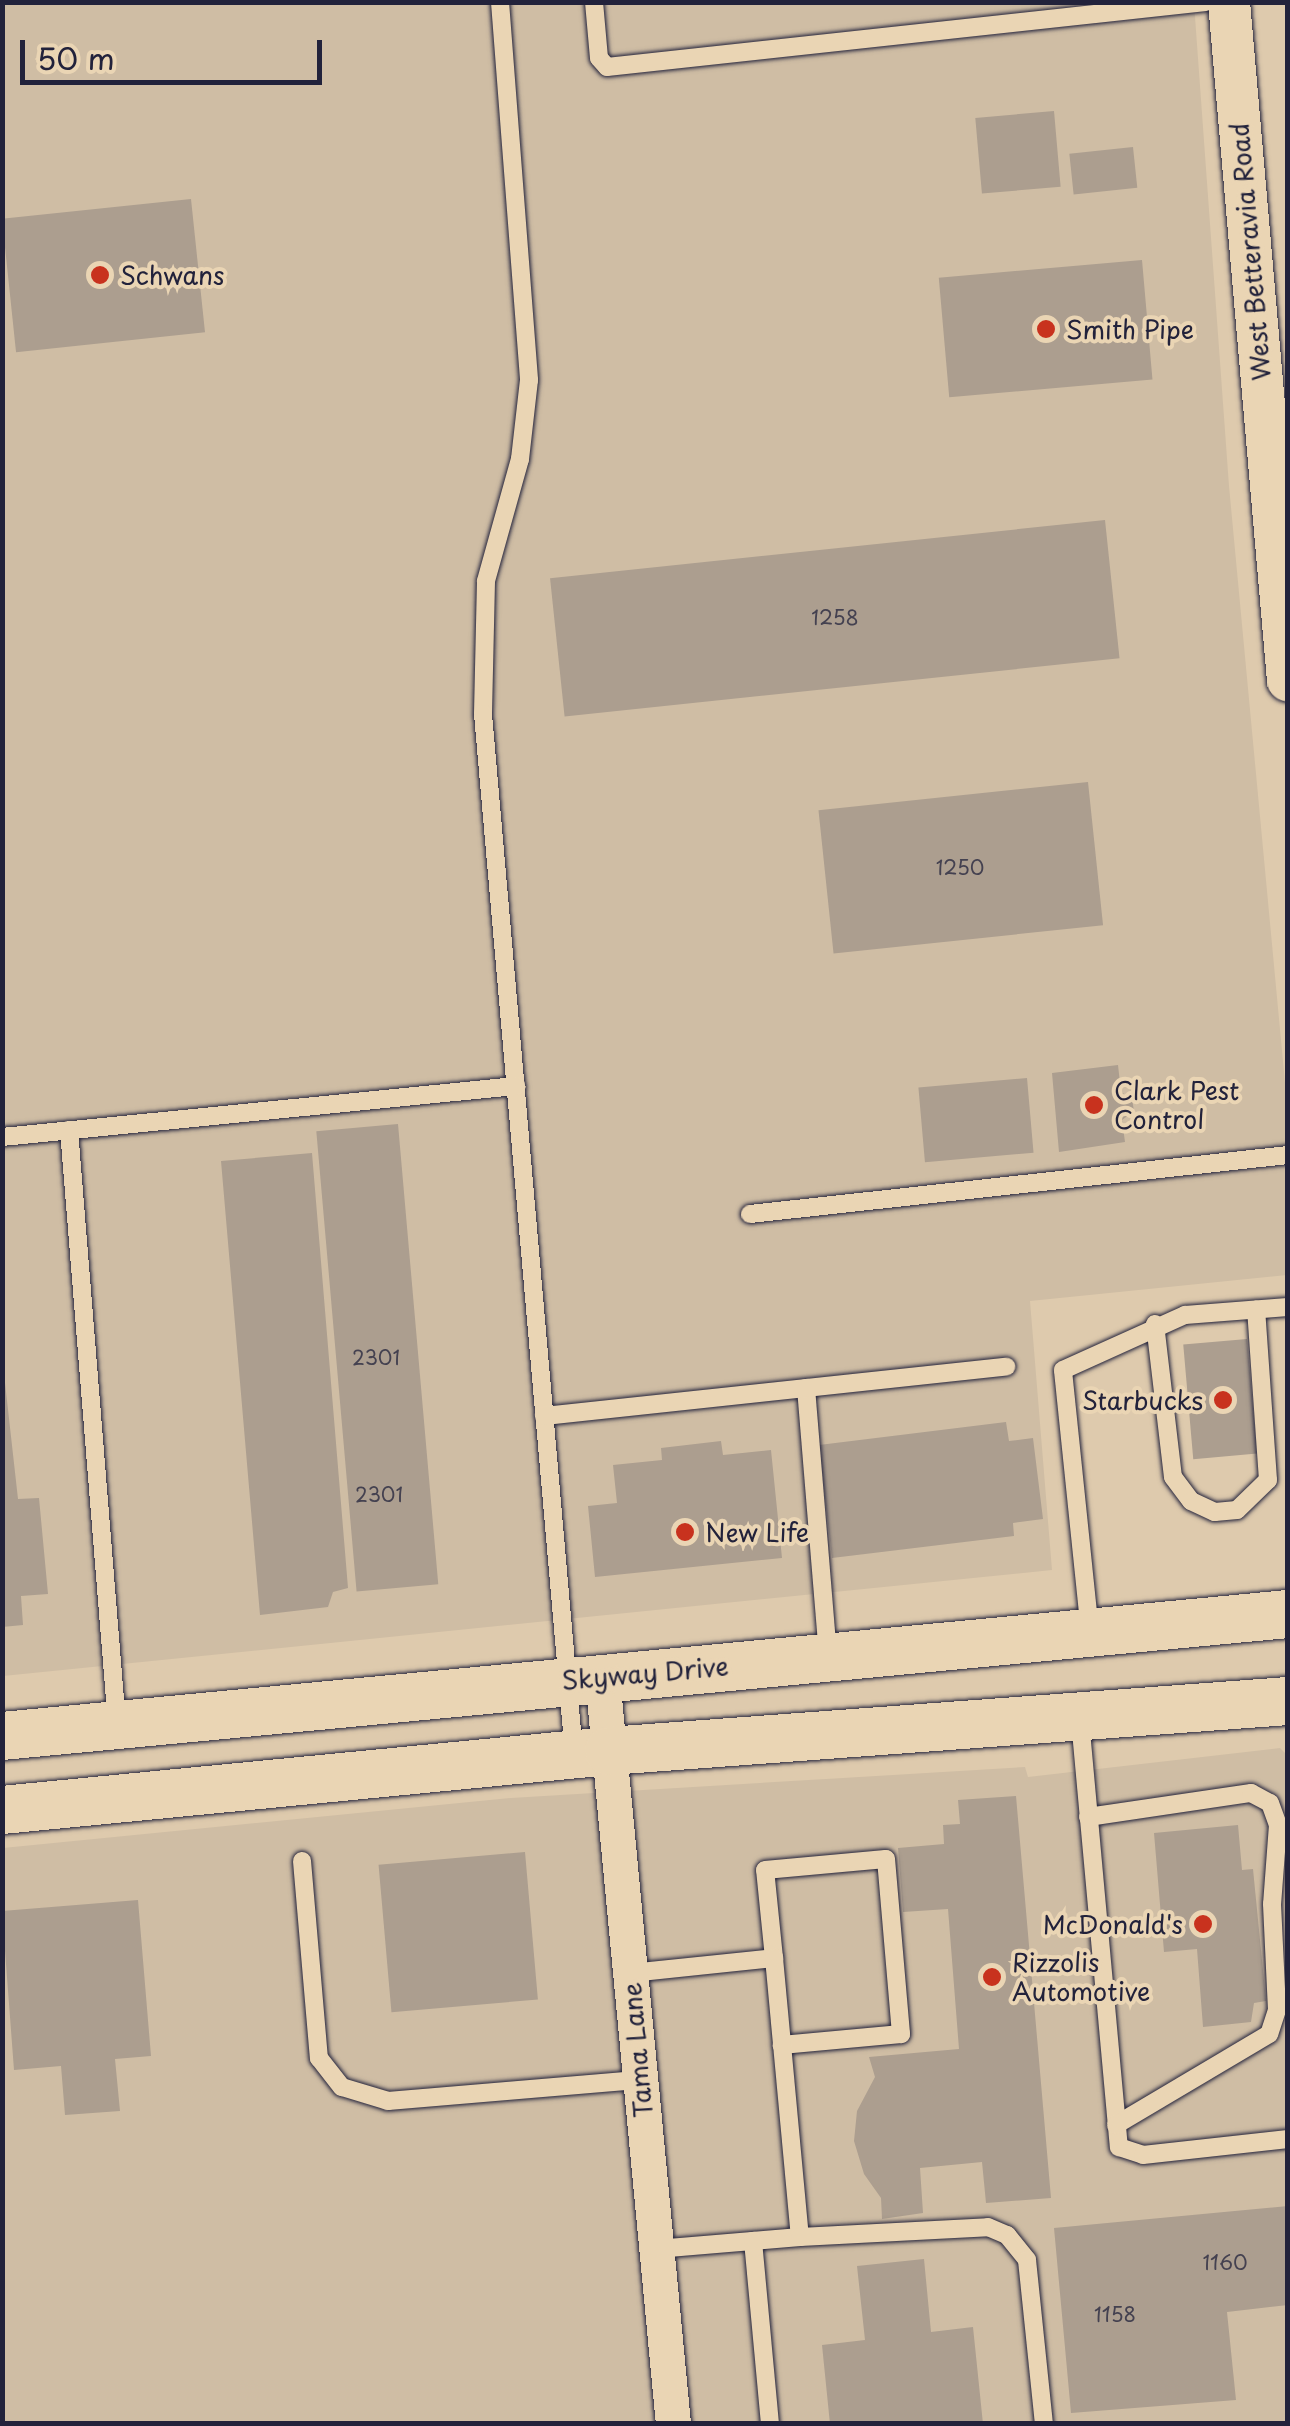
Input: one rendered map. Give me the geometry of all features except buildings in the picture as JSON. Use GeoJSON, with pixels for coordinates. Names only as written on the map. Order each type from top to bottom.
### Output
{"type":"FeatureCollection","features":[{"type":"Feature","properties":{"kind":"main road","name":"Skyway Drive"},"geometry":{"type":"LineString","coordinates":[[2,1736],[1288,1614]]}},
{"type":"Feature","properties":{"kind":"main road"},"geometry":{"type":"LineString","coordinates":[[2,1810],[592,1753],[1288,1701]]}},
{"type":"Feature","properties":{"kind":"street","name":"West Betteravia Road"},"geometry":{"type":"LineString","coordinates":[[1229,2],[1288,680]]}},
{"type":"Feature","properties":{"kind":"street","name":"Tama Lane"},"geometry":{"type":"LineString","coordinates":[[585,1679],[592,1753],[630,1973],[672,2424]]}},
{"type":"Feature","properties":{"kind":"lane"},"geometry":{"type":"LineString","coordinates":[[500,2],[530,380],[520,459],[486,581],[482,698],[544,1416],[585,1679]]}},
{"type":"Feature","properties":{"kind":"lane"},"geometry":{"type":"LineString","coordinates":[[594,2],[599,58],[607,67],[1120,7],[1205,2]]}},
{"type":"Feature","properties":{"kind":"lane"},"geometry":{"type":"LineString","coordinates":[[1004,2],[1006,22]]}},
{"type":"Feature","properties":{"kind":"lane"},"geometry":{"type":"LineString","coordinates":[[2,1137],[516,1086]]}},
{"type":"Feature","properties":{"kind":"lane"},"geometry":{"type":"LineString","coordinates":[[69,1130],[117,1724]]}},
{"type":"Feature","properties":{"kind":"lane"},"geometry":{"type":"LineString","coordinates":[[750,1214],[1288,1155]]}},
{"type":"Feature","properties":{"kind":"lane"},"geometry":{"type":"LineString","coordinates":[[1090,1632],[1064,1370],[1155,1324],[1288,1307]]}},
{"type":"Feature","properties":{"kind":"lane"},"geometry":{"type":"LineString","coordinates":[[1155,1324],[1173,1477],[1192,1501],[1215,1512],[1237,1510],[1268,1480],[1256,1309]]}},
{"type":"Feature","properties":{"kind":"lane"},"geometry":{"type":"LineString","coordinates":[[544,1416],[1006,1367]]}},
{"type":"Feature","properties":{"kind":"lane"},"geometry":{"type":"LineString","coordinates":[[806,1388],[828,1656]]}},
{"type":"Feature","properties":{"kind":"lane"},"geometry":{"type":"LineString","coordinates":[[1080,1716],[1120,2148],[1142,2155],[1288,2139]]}},
{"type":"Feature","properties":{"kind":"lane"},"geometry":{"type":"LineString","coordinates":[[1088,1817],[1250,1794],[1270,1803],[1278,1825],[1272,1904],[1277,2010],[1269,2034],[1116,2125]]}},
{"type":"Feature","properties":{"kind":"lane"},"geometry":{"type":"LineString","coordinates":[[782,2045],[900,2034],[886,1859],[765,1870],[800,2237]]}},
{"type":"Feature","properties":{"kind":"lane"},"geometry":{"type":"LineString","coordinates":[[302,1862],[319,2058],[342,2087],[388,2101],[640,2080]]}},
{"type":"Feature","properties":{"kind":"lane"},"geometry":{"type":"LineString","coordinates":[[630,1973],[774,1958]]}},
{"type":"Feature","properties":{"kind":"lane"},"geometry":{"type":"LineString","coordinates":[[656,2248],[988,2227],[1007,2235],[1027,2260],[1044,2424]]}},
{"type":"Feature","properties":{"kind":"lane"},"geometry":{"type":"LineString","coordinates":[[753,2240],[770,2424]]}},
{"type":"Feature","properties":{"kind":"shaded area"},"geometry":{"type":"Polygon","coordinates":[[[3,3],[1194,3],[1229,486],[1287,1104],[1287,1275],[1030,1301],[1052,1570],[3,1676],[3,3]]]}},
{"type":"Feature","properties":{"kind":"shaded area"},"geometry":{"type":"Polygon","coordinates":[[[1280,1748],[1287,1755],[1287,2423],[3,2424],[3,1848],[511,1798],[1025,1767],[1028,1777],[1280,1748]]]}},
{"type":"Feature","properties":{"kind":"place","name":"Schwans"},"geometry":{"type":"Point","coordinates":[100,275]}},
{"type":"Feature","properties":{"kind":"place","name":"Smith Pipe"},"geometry":{"type":"Point","coordinates":[1046,329]}},
{"type":"Feature","properties":{"kind":"place","name":"Clark Pest Control"},"geometry":{"type":"Point","coordinates":[1094,1105]}},
{"type":"Feature","properties":{"kind":"place","name":"Starbucks"},"geometry":{"type":"Point","coordinates":[1223,1400]}},
{"type":"Feature","properties":{"kind":"place","name":"New Life"},"geometry":{"type":"Point","coordinates":[685,1532]}},
{"type":"Feature","properties":{"kind":"place","name":"McDonald's"},"geometry":{"type":"Point","coordinates":[1203,1924]}},
{"type":"Feature","properties":{"kind":"place","name":"Rizzolis Automotive"},"geometry":{"type":"Point","coordinates":[992,1977]}}]}
